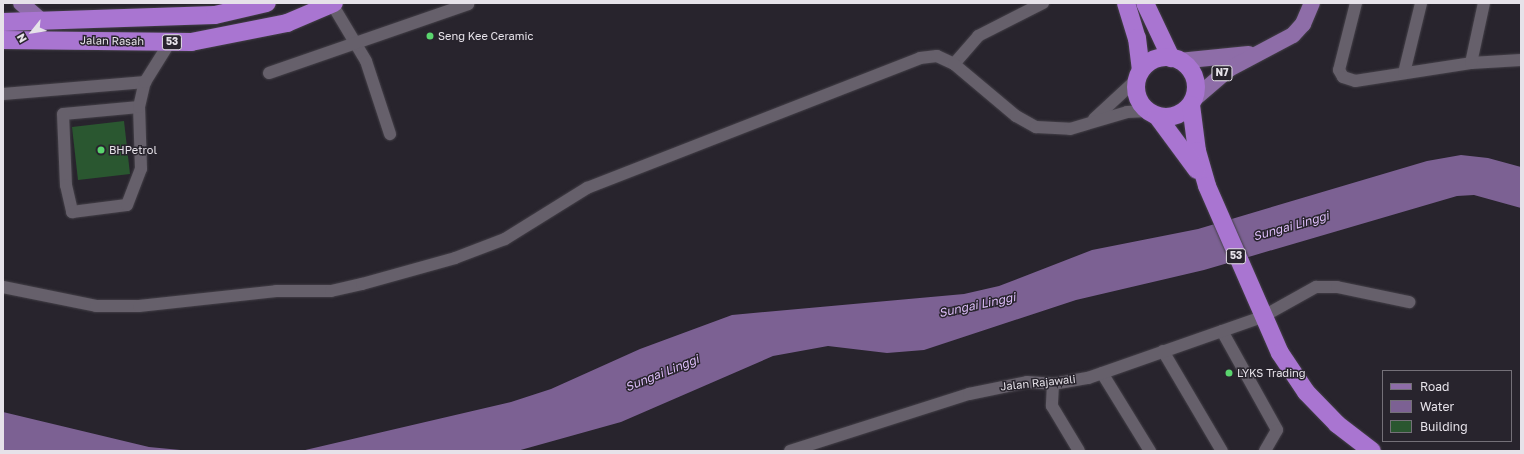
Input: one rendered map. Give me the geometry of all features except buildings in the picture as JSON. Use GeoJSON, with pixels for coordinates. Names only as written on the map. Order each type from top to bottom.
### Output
{"type":"FeatureCollection","features":[{"type":"Feature","properties":{"kind":"highway","name":"Jalan Rasah"},"geometry":{"type":"LineString","coordinates":[[3,22],[43,22],[215,14],[267,3]]}},
{"type":"Feature","properties":{"kind":"highway","name":"Jalan Rasah"},"geometry":{"type":"LineString","coordinates":[[3,40],[170,42],[224,38],[287,23],[333,3]]}},
{"type":"Feature","properties":{"kind":"highway","name":"53"},"geometry":{"type":"LineString","coordinates":[[1126,3],[1137,38],[1139,74],[1137,97],[1153,114],[1207,186]]}},
{"type":"Feature","properties":{"kind":"highway","name":"53"},"geometry":{"type":"LineString","coordinates":[[1145,3],[1175,59],[1195,82],[1192,102],[1197,152],[1207,186],[1217,212],[1262,317],[1306,392],[1337,424],[1372,451]]}},
{"type":"Feature","properties":{"kind":"highway"},"geometry":{"type":"LineString","coordinates":[[1139,74],[1154,59],[1175,59]]}},
{"type":"Feature","properties":{"kind":"highway"},"geometry":{"type":"LineString","coordinates":[[1153,114],[1174,116],[1192,102]]}},
{"type":"Feature","properties":{"kind":"main road"},"geometry":{"type":"LineString","coordinates":[[21,3],[43,22]]}},
{"type":"Feature","properties":{"kind":"main road","name":"N7"},"geometry":{"type":"LineString","coordinates":[[1192,102],[1215,78],[1256,54],[1293,35],[1303,24],[1312,3]]}},
{"type":"Feature","properties":{"kind":"main road","name":"N7"},"geometry":{"type":"LineString","coordinates":[[1175,59],[1256,54]]}},
{"type":"Feature","properties":{"kind":"street"},"geometry":{"type":"LineString","coordinates":[[333,3],[366,61],[390,134]]}},
{"type":"Feature","properties":{"kind":"street"},"geometry":{"type":"LineString","coordinates":[[954,64],[978,36],[1043,3]]}},
{"type":"Feature","properties":{"kind":"street"},"geometry":{"type":"LineString","coordinates":[[1356,3],[1339,70],[1343,77],[1355,81],[1404,72],[1472,63],[1521,60]]}},
{"type":"Feature","properties":{"kind":"street"},"geometry":{"type":"LineString","coordinates":[[1404,72],[1421,3]]}},
{"type":"Feature","properties":{"kind":"street"},"geometry":{"type":"LineString","coordinates":[[1472,63],[1484,3]]}},
{"type":"Feature","properties":{"kind":"street"},"geometry":{"type":"LineString","coordinates":[[269,73],[468,4]]}},
{"type":"Feature","properties":{"kind":"street"},"geometry":{"type":"LineString","coordinates":[[139,107],[63,114],[66,185],[72,212],[127,205],[141,169],[139,107],[145,82],[170,42]]}},
{"type":"Feature","properties":{"kind":"street"},"geometry":{"type":"LineString","coordinates":[[3,287],[96,306],[139,306],[276,291],[331,291],[362,284],[455,258],[505,239],[587,188],[822,94],[920,58],[938,56],[954,64],[1016,116],[1036,127],[1070,129],[1094,120],[1127,112],[1153,114]]}},
{"type":"Feature","properties":{"kind":"street"},"geometry":{"type":"LineString","coordinates":[[1094,120],[1139,74]]}},
{"type":"Feature","properties":{"kind":"street"},"geometry":{"type":"LineString","coordinates":[[3,94],[145,82]]}},
{"type":"Feature","properties":{"kind":"street","name":"Jalan Rajawali"},"geometry":{"type":"LineString","coordinates":[[790,451],[969,394],[1027,382],[1053,384],[1102,373],[1262,317],[1316,287],[1337,287],[1409,302]]}},
{"type":"Feature","properties":{"kind":"street"},"geometry":{"type":"LineString","coordinates":[[1222,331],[1277,430],[1265,451]]}},
{"type":"Feature","properties":{"kind":"street"},"geometry":{"type":"LineString","coordinates":[[1163,352],[1222,451]]}},
{"type":"Feature","properties":{"kind":"street"},"geometry":{"type":"LineString","coordinates":[[1102,373],[1150,451]]}},
{"type":"Feature","properties":{"kind":"street"},"geometry":{"type":"LineString","coordinates":[[1053,384],[1052,406],[1079,451]]}},
{"type":"Feature","properties":{"kind":"water","name":"Sungai Linggi"},"geometry":{"type":"Polygon","coordinates":[[[1461,155],[1488,158],[1521,167],[1521,208],[1474,195],[1457,196],[1204,270],[1076,300],[924,350],[887,353],[828,346],[773,356],[621,422],[517,451],[301,451],[511,402],[551,389],[640,349],[732,315],[964,294],[999,286],[1092,250],[1198,229],[1427,161],[1461,155]]]}},
{"type":"Feature","properties":{"kind":"water"},"geometry":{"type":"Polygon","coordinates":[[[3,412],[149,447],[191,451],[3,451],[3,412]]]}},
{"type":"Feature","properties":{"kind":"place","name":"Seng Kee Ceramic"},"geometry":{"type":"Point","coordinates":[430,36]}},
{"type":"Feature","properties":{"kind":"place","name":"BHPetrol"},"geometry":{"type":"Point","coordinates":[101,150]}},
{"type":"Feature","properties":{"kind":"place","name":"LYKS Trading"},"geometry":{"type":"Point","coordinates":[1229,373]}}]}
